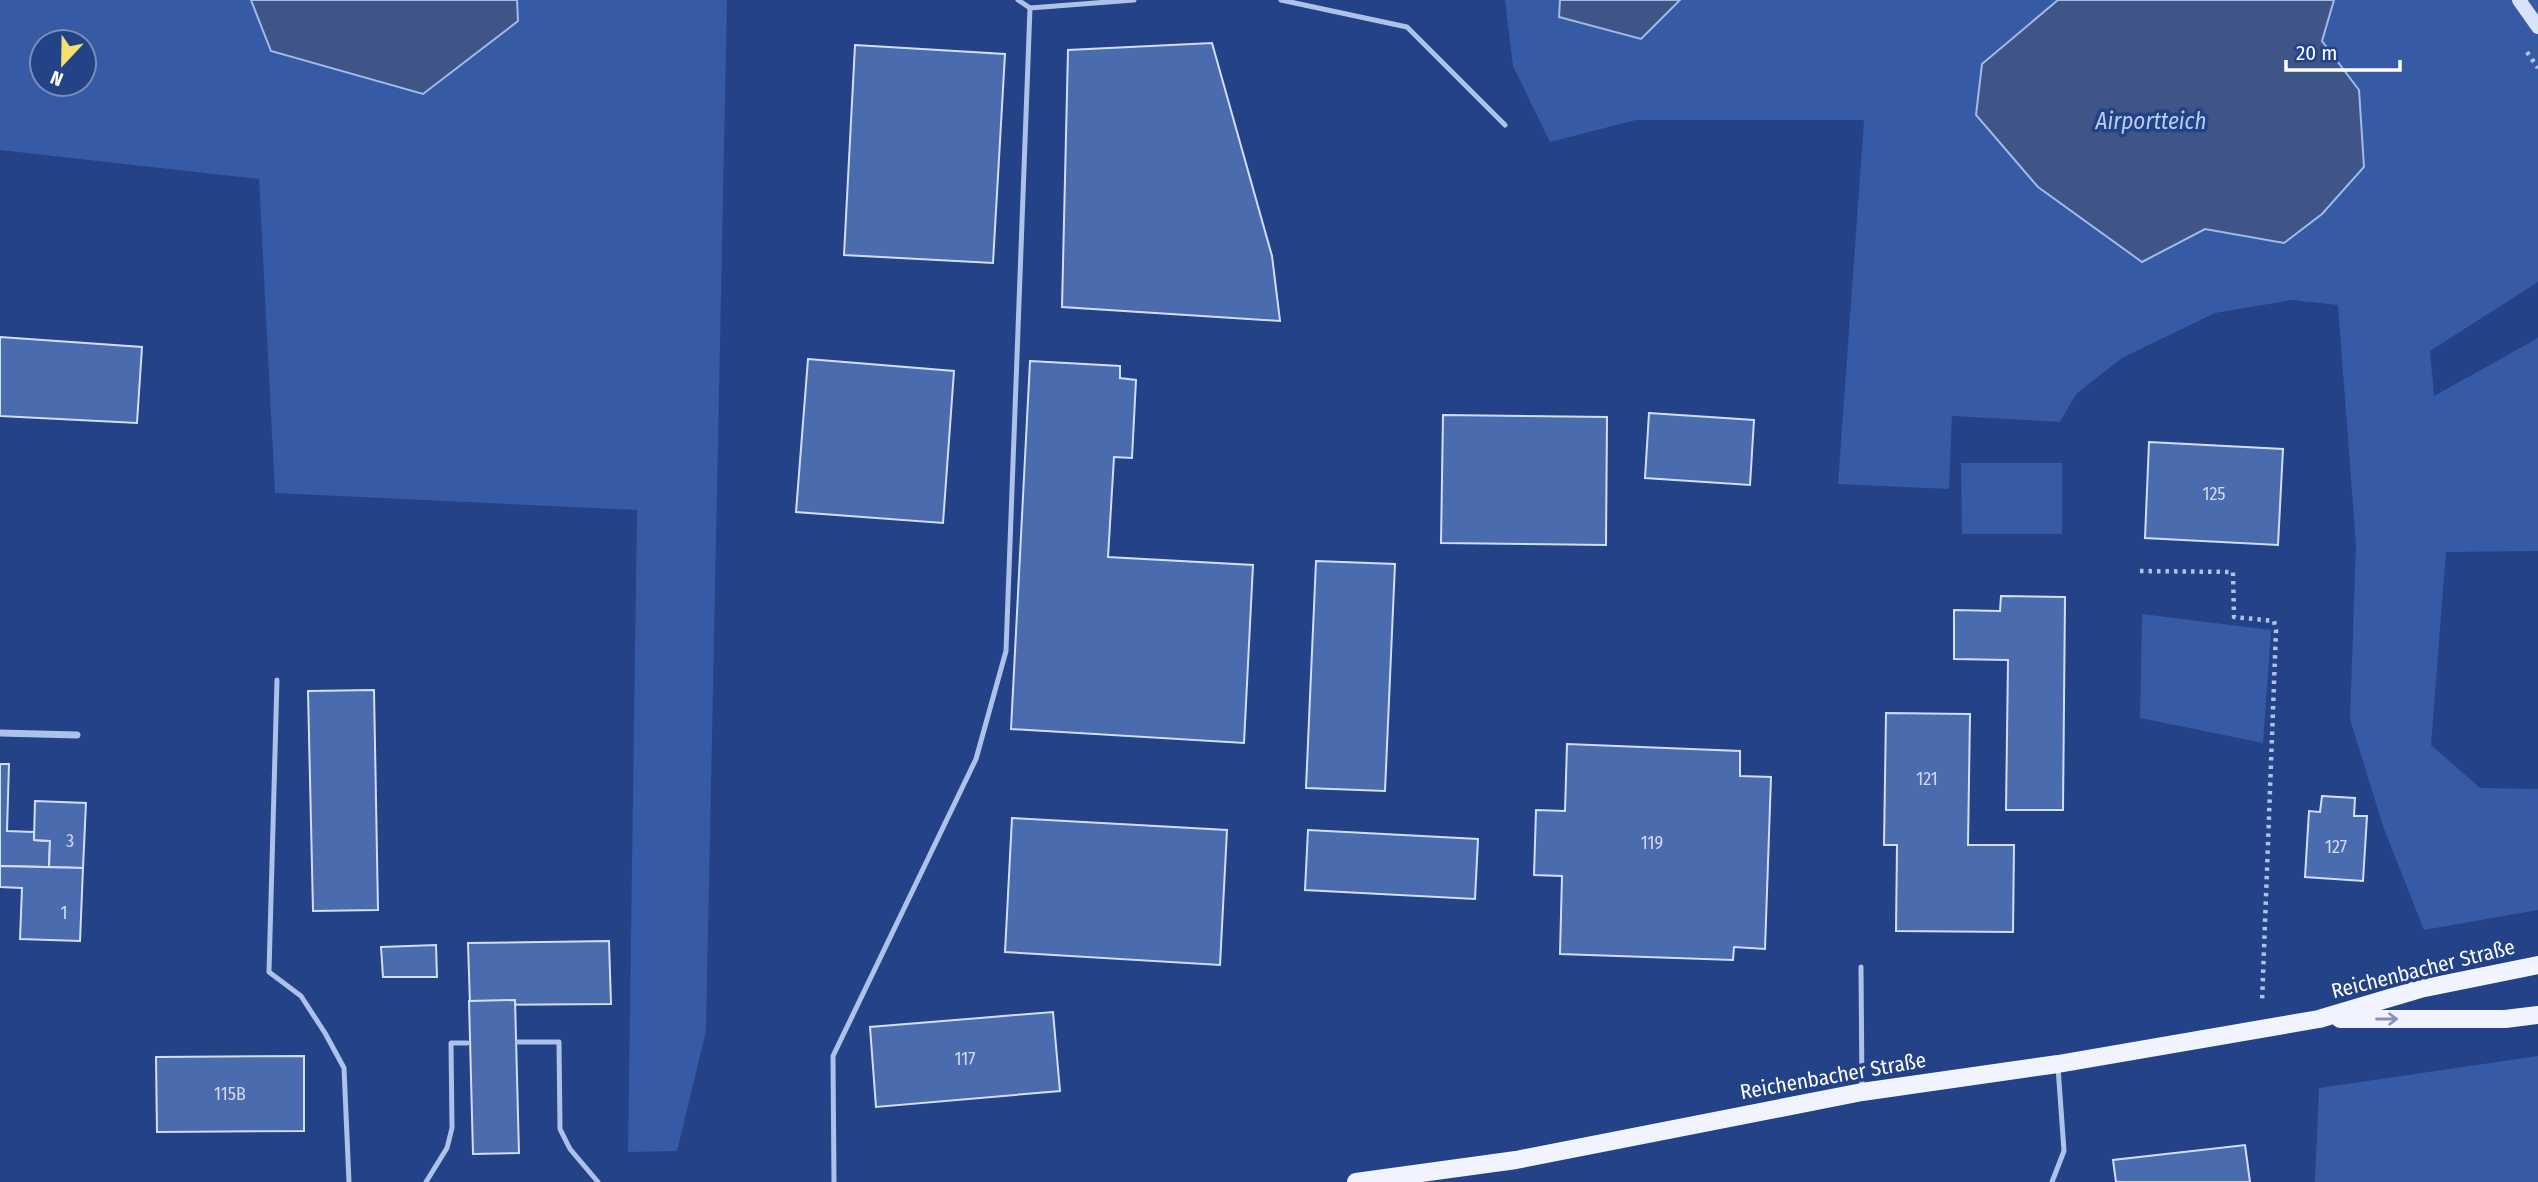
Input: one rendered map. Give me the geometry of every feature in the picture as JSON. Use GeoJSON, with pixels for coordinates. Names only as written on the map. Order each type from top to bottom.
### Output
{"type":"FeatureCollection","features":[{"type":"Feature","properties":{"kind":"main road"},"geometry":{"type":"LineString","coordinates":[[2519,0],[2538,27]]}},
{"type":"Feature","properties":{"kind":"main road","name":"Reichenbacher Straße"},"geometry":{"type":"LineString","coordinates":[[1356,1182],[1516,1160],[1862,1092],[2058,1064],[2319,1019],[2420,989],[2538,965]]}},
{"type":"Feature","properties":{"kind":"main road","name":"Reichenbacher Straße"},"geometry":{"type":"LineString","coordinates":[[2319,1019],[2505,1019],[2538,1015]]}},
{"type":"Feature","properties":{"kind":"street"},"geometry":{"type":"LineString","coordinates":[[0,733],[77,735]]}},
{"type":"Feature","properties":{"kind":"lane"},"geometry":{"type":"LineString","coordinates":[[1018,0],[1030,8],[1135,0]]}},
{"type":"Feature","properties":{"kind":"lane"},"geometry":{"type":"LineString","coordinates":[[1281,0],[1407,27],[1505,125]]}},
{"type":"Feature","properties":{"kind":"lane"},"geometry":{"type":"LineString","coordinates":[[834,1182],[833,1056],[976,759],[1006,650],[1030,8]]}},
{"type":"Feature","properties":{"kind":"lane"},"geometry":{"type":"LineString","coordinates":[[277,680],[269,972],[301,996],[344,1068],[349,1182]]}},
{"type":"Feature","properties":{"kind":"lane"},"geometry":{"type":"LineString","coordinates":[[1861,967],[1862,1092]]}},
{"type":"Feature","properties":{"kind":"lane"},"geometry":{"type":"LineString","coordinates":[[518,1042],[559,1042],[559,1129],[570,1149],[598,1182]]}},
{"type":"Feature","properties":{"kind":"lane"},"geometry":{"type":"LineString","coordinates":[[426,1182],[447,1148],[452,1128],[451,1043],[467,1043]]}},
{"type":"Feature","properties":{"kind":"lane"},"geometry":{"type":"LineString","coordinates":[[2052,1182],[2064,1151],[2058,1064]]}},
{"type":"Feature","properties":{"kind":"path"},"geometry":{"type":"LineString","coordinates":[[2140,571],[2233,572],[2234,617],[2274,621],[2276,630],[2264,971],[2259,1028]]}},
{"type":"Feature","properties":{"kind":"shaded area"},"geometry":{"type":"Polygon","coordinates":[[[0,0],[727,0],[706,1031],[677,1151],[628,1152],[637,510],[275,493],[259,179],[0,150],[0,0]]]}},
{"type":"Feature","properties":{"kind":"shaded area"},"geometry":{"type":"Polygon","coordinates":[[[1505,0],[1559,0],[1560,17],[1640,39],[1680,0],[2058,0],[1982,64],[2142,262],[2205,229],[2284,243],[2359,90],[2322,41],[2334,0],[2538,0],[2538,282],[2430,351],[2434,396],[2538,338],[2538,551],[2446,552],[2431,745],[2480,788],[2538,789],[2538,910],[2424,930],[2383,826],[2350,719],[2356,545],[2338,305],[2292,300],[2215,313],[2122,358],[2076,394],[2060,422],[1952,416],[1949,489],[1838,484],[1864,120],[1636,120],[1550,142],[1513,66],[1505,0]]]}},
{"type":"Feature","properties":{"kind":"shaded area"},"geometry":{"type":"Polygon","coordinates":[[[1961,463],[2062,463],[2062,534],[1962,534],[1961,463]]]}},
{"type":"Feature","properties":{"kind":"shaded area"},"geometry":{"type":"Polygon","coordinates":[[[2142,614],[2271,630],[2263,743],[2140,718],[2142,614]]]}},
{"type":"Feature","properties":{"kind":"shaded area"},"geometry":{"type":"Polygon","coordinates":[[[2538,1056],[2538,1182],[2315,1182],[2319,1088],[2538,1056]]]}},
{"type":"Feature","properties":{"kind":"water"},"geometry":{"type":"Polygon","coordinates":[[[251,0],[517,0],[518,21],[423,94],[271,51],[251,0]]]}},
{"type":"Feature","properties":{"kind":"water"},"geometry":{"type":"Polygon","coordinates":[[[1560,0],[1680,0],[1641,39],[1559,17],[1560,0]]]}},
{"type":"Feature","properties":{"kind":"water","name":"Airportteich"},"geometry":{"type":"Polygon","coordinates":[[[2058,0],[2334,0],[2322,41],[2359,90],[2364,167],[2322,214],[2284,243],[2205,229],[2142,262],[2038,187],[1976,115],[1982,64],[2058,0]]]}},
{"type":"Feature","properties":{"kind":"building"},"geometry":{"type":"Polygon","coordinates":[[[1212,43],[1272,256],[1280,321],[1062,307],[1068,50],[1212,43]]]}},
{"type":"Feature","properties":{"kind":"building"},"geometry":{"type":"Polygon","coordinates":[[[855,45],[1005,54],[993,263],[844,255],[855,45]]]}},
{"type":"Feature","properties":{"kind":"building"},"geometry":{"type":"Polygon","coordinates":[[[0,337],[142,347],[137,423],[0,416],[0,337]]]}},
{"type":"Feature","properties":{"kind":"building"},"geometry":{"type":"Polygon","coordinates":[[[808,359],[954,371],[943,523],[796,512],[808,359]]]}},
{"type":"Feature","properties":{"kind":"building"},"geometry":{"type":"Polygon","coordinates":[[[1030,361],[1120,366],[1120,378],[1136,380],[1132,458],[1114,457],[1108,557],[1253,565],[1244,743],[1011,729],[1030,361]]]}},
{"type":"Feature","properties":{"kind":"building"},"geometry":{"type":"Polygon","coordinates":[[[1649,413],[1754,420],[1750,485],[1645,478],[1649,413]]]}},
{"type":"Feature","properties":{"kind":"building"},"geometry":{"type":"Polygon","coordinates":[[[1443,415],[1607,417],[1606,545],[1441,543],[1443,415]]]}},
{"type":"Feature","properties":{"kind":"building"},"geometry":{"type":"Polygon","coordinates":[[[2149,442],[2283,449],[2278,545],[2145,538],[2149,442]]]}},
{"type":"Feature","properties":{"kind":"building"},"geometry":{"type":"Polygon","coordinates":[[[1316,561],[1395,564],[1385,791],[1306,788],[1316,561]]]}},
{"type":"Feature","properties":{"kind":"building"},"geometry":{"type":"Polygon","coordinates":[[[2001,596],[2065,597],[2063,810],[2006,810],[2008,660],[1954,659],[1954,610],[2000,611],[2001,596]]]}},
{"type":"Feature","properties":{"kind":"building"},"geometry":{"type":"Polygon","coordinates":[[[374,690],[378,910],[313,911],[308,691],[374,690]]]}},
{"type":"Feature","properties":{"kind":"building"},"geometry":{"type":"Polygon","coordinates":[[[1886,713],[1970,714],[1968,845],[2014,845],[2013,932],[1896,931],[1897,845],[1884,845],[1886,713]]]}},
{"type":"Feature","properties":{"kind":"building"},"geometry":{"type":"Polygon","coordinates":[[[1567,744],[1740,751],[1740,776],[1771,777],[1765,949],[1734,947],[1733,960],[1560,954],[1562,876],[1534,875],[1536,810],[1565,811],[1567,744]]]}},
{"type":"Feature","properties":{"kind":"building"},"geometry":{"type":"Polygon","coordinates":[[[0,764],[9,764],[7,831],[34,832],[34,840],[50,841],[49,867],[0,866],[0,764]]]}},
{"type":"Feature","properties":{"kind":"building"},"geometry":{"type":"Polygon","coordinates":[[[2322,796],[2355,798],[2354,816],[2367,816],[2363,881],[2305,877],[2309,811],[2320,812],[2322,796]]]}},
{"type":"Feature","properties":{"kind":"building"},"geometry":{"type":"Polygon","coordinates":[[[35,801],[86,803],[83,868],[49,867],[50,841],[34,840],[35,801]]]}},
{"type":"Feature","properties":{"kind":"building"},"geometry":{"type":"Polygon","coordinates":[[[1012,818],[1227,830],[1220,965],[1005,952],[1012,818]]]}},
{"type":"Feature","properties":{"kind":"building"},"geometry":{"type":"Polygon","coordinates":[[[1308,830],[1478,839],[1475,899],[1305,890],[1308,830]]]}},
{"type":"Feature","properties":{"kind":"building"},"geometry":{"type":"Polygon","coordinates":[[[0,866],[83,868],[80,941],[20,939],[22,888],[0,887],[0,866]]]}},
{"type":"Feature","properties":{"kind":"building"},"geometry":{"type":"Polygon","coordinates":[[[609,941],[611,1004],[470,1005],[468,943],[609,941]]]}},
{"type":"Feature","properties":{"kind":"building"},"geometry":{"type":"Polygon","coordinates":[[[436,945],[437,977],[383,977],[381,947],[436,945]]]}},
{"type":"Feature","properties":{"kind":"building"},"geometry":{"type":"Polygon","coordinates":[[[515,1000],[519,1153],[473,1154],[469,1001],[515,1000]]]}},
{"type":"Feature","properties":{"kind":"building"},"geometry":{"type":"Polygon","coordinates":[[[1053,1012],[1060,1091],[876,1107],[870,1027],[1053,1012]]]}},
{"type":"Feature","properties":{"kind":"building"},"geometry":{"type":"Polygon","coordinates":[[[304,1056],[304,1131],[157,1132],[156,1057],[304,1056]]]}},
{"type":"Feature","properties":{"kind":"building"},"geometry":{"type":"Polygon","coordinates":[[[2245,1145],[2250,1182],[2116,1182],[2113,1160],[2245,1145]]]}}]}
